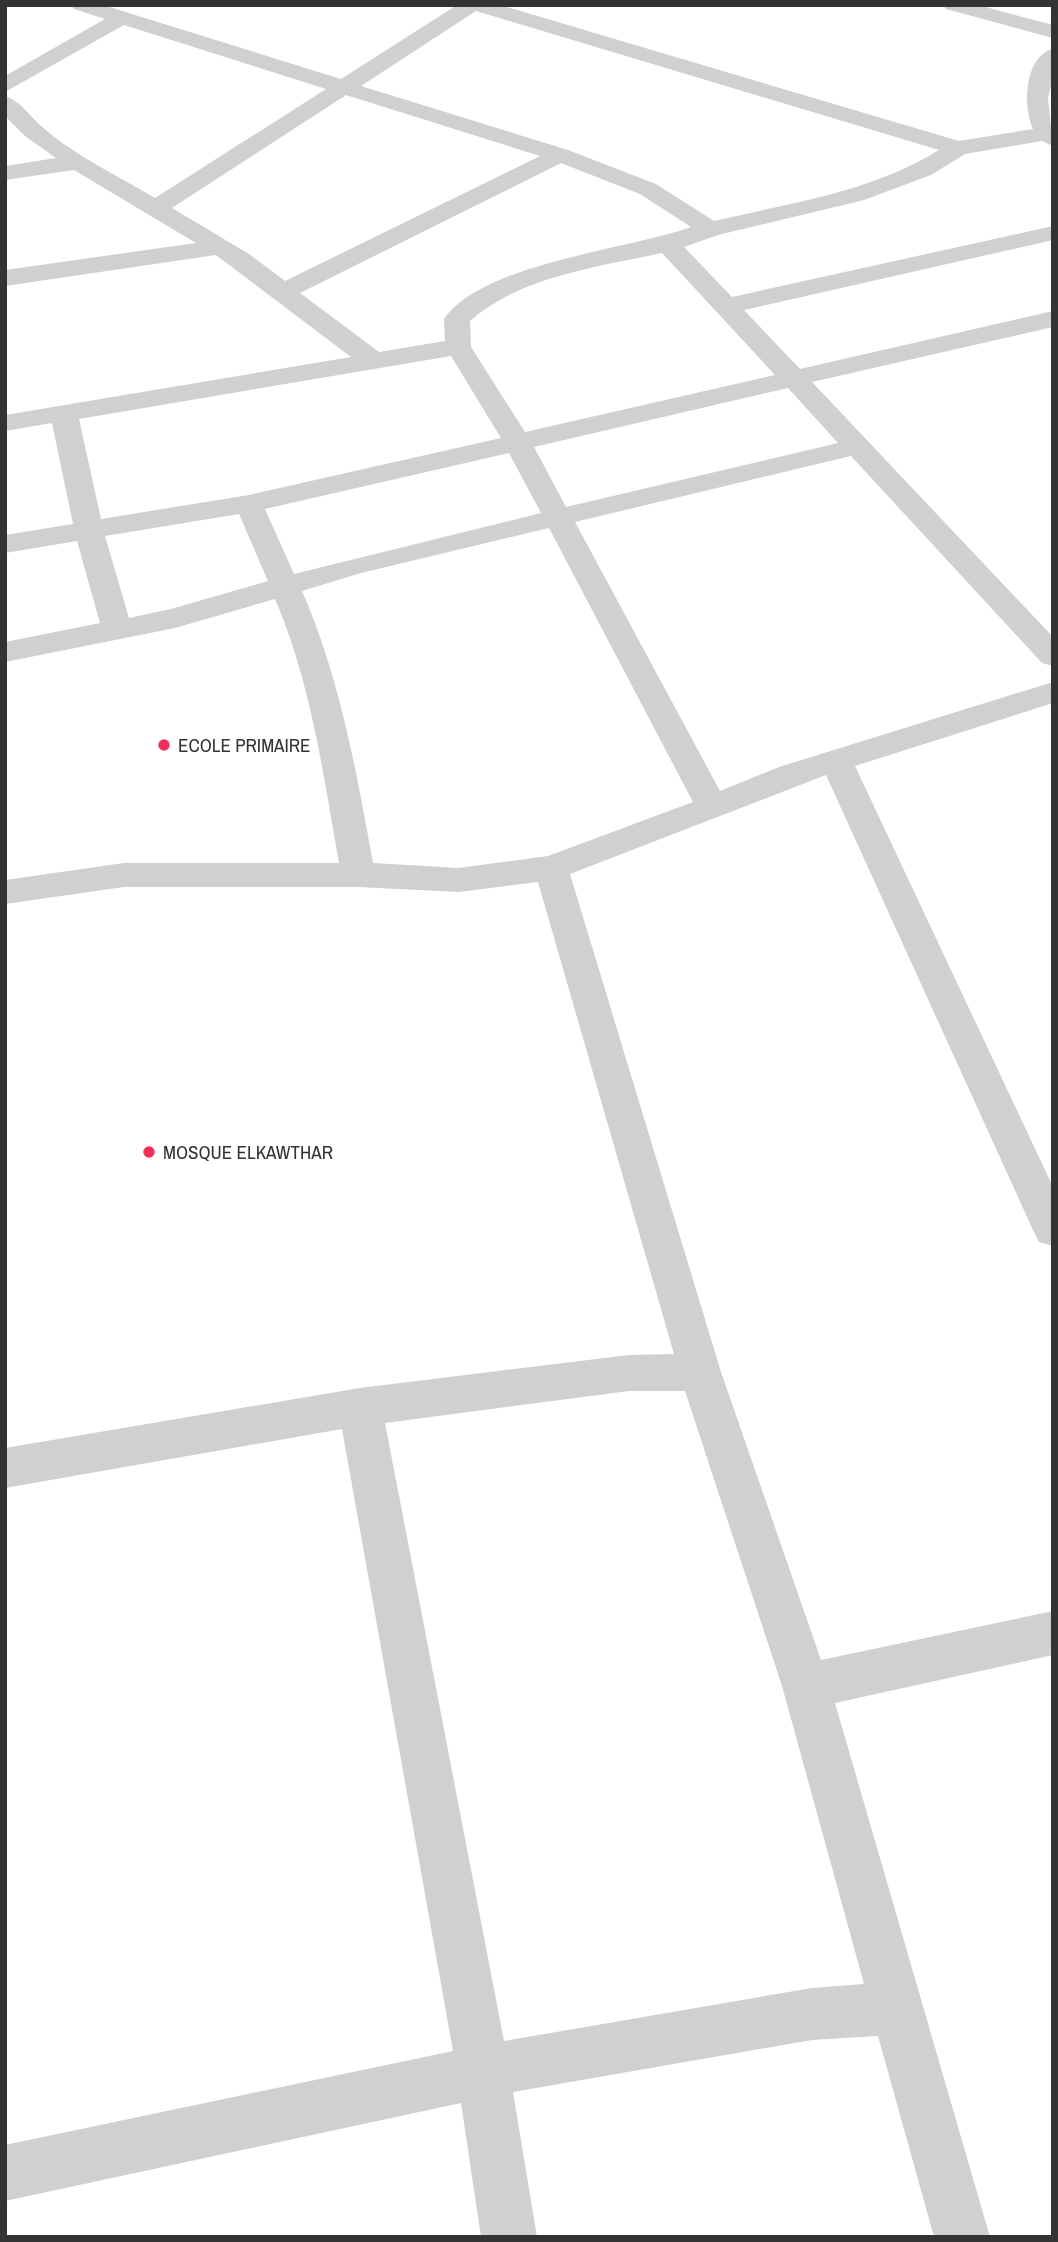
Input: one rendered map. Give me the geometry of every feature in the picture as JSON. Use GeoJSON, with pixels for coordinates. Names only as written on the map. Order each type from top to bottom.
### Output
{"type":"FeatureCollection","features":[{"type":"Feature","properties":{"kind":"street"},"geometry":{"type":"LineString","coordinates":[[81,5],[560,155],[648,190],[710,229]]}},
{"type":"Feature","properties":{"kind":"street"},"geometry":{"type":"LineString","coordinates":[[157,207],[475,5],[958,148]]}},
{"type":"Feature","properties":{"kind":"street"},"geometry":{"type":"LineString","coordinates":[[953,5],[1053,32]]}},
{"type":"Feature","properties":{"kind":"street"},"geometry":{"type":"LineString","coordinates":[[5,85],[122,18]]}},
{"type":"Feature","properties":{"kind":"street"},"geometry":{"type":"LineString","coordinates":[[712,806],[516,440],[458,346],[457,319],[480,299],[545,272],[668,244],[710,229],[856,195],[923,170],[958,148],[1051,134],[1034,105],[1039,78],[1053,55]]}},
{"type":"Feature","properties":{"kind":"street"},"geometry":{"type":"LineString","coordinates":[[5,103],[33,131],[78,162],[221,247],[372,360]]}},
{"type":"Feature","properties":{"kind":"street"},"geometry":{"type":"LineString","coordinates":[[282,292],[560,155]]}},
{"type":"Feature","properties":{"kind":"street"},"geometry":{"type":"LineString","coordinates":[[5,173],[78,162]]}},
{"type":"Feature","properties":{"kind":"street"},"geometry":{"type":"LineString","coordinates":[[726,306],[1053,233]]}},
{"type":"Feature","properties":{"kind":"street"},"geometry":{"type":"LineString","coordinates":[[668,244],[791,379],[1053,656]]}},
{"type":"Feature","properties":{"kind":"street"},"geometry":{"type":"LineString","coordinates":[[5,278],[221,247]]}},
{"type":"Feature","properties":{"kind":"street"},"geometry":{"type":"LineString","coordinates":[[5,544],[249,504],[516,440],[1053,318]]}},
{"type":"Feature","properties":{"kind":"street"},"geometry":{"type":"LineString","coordinates":[[5,423],[458,346]]}},
{"type":"Feature","properties":{"kind":"street"},"geometry":{"type":"LineString","coordinates":[[64,413],[89,530],[117,630]]}},
{"type":"Feature","properties":{"kind":"street"},"geometry":{"type":"LineString","coordinates":[[5,652],[175,618],[353,566],[855,447]]}},
{"type":"Feature","properties":{"kind":"street"},"geometry":{"type":"LineString","coordinates":[[249,504],[304,631],[331,723],[358,875]]}},
{"type":"Feature","properties":{"kind":"street"},"geometry":{"type":"LineString","coordinates":[[5,892],[124,875],[358,875],[459,880],[551,868],[836,761],[1053,692]]}},
{"type":"Feature","properties":{"kind":"street"},"geometry":{"type":"LineString","coordinates":[[836,761],[1053,1230]]}},
{"type":"Feature","properties":{"kind":"street"},"geometry":{"type":"LineString","coordinates":[[551,868],[700,1372],[806,1686],[962,2237]]}},
{"type":"Feature","properties":{"kind":"street"},"geometry":{"type":"LineString","coordinates":[[5,1468],[360,1407],[629,1373],[700,1372]]}},
{"type":"Feature","properties":{"kind":"street"},"geometry":{"type":"LineString","coordinates":[[360,1407],[482,2071],[509,2237]]}},
{"type":"Feature","properties":{"kind":"street"},"geometry":{"type":"LineString","coordinates":[[806,1686],[1053,1633]]}},
{"type":"Feature","properties":{"kind":"street"},"geometry":{"type":"LineString","coordinates":[[5,2173],[482,2071],[812,2014],[897,2008]]}},
{"type":"Feature","properties":{"kind":"place","name":"ECOLE PRIMAIRE"},"geometry":{"type":"Point","coordinates":[164,745]}},
{"type":"Feature","properties":{"kind":"place","name":"MOSQUE ELKAWTHAR"},"geometry":{"type":"Point","coordinates":[149,1152]}}]}
